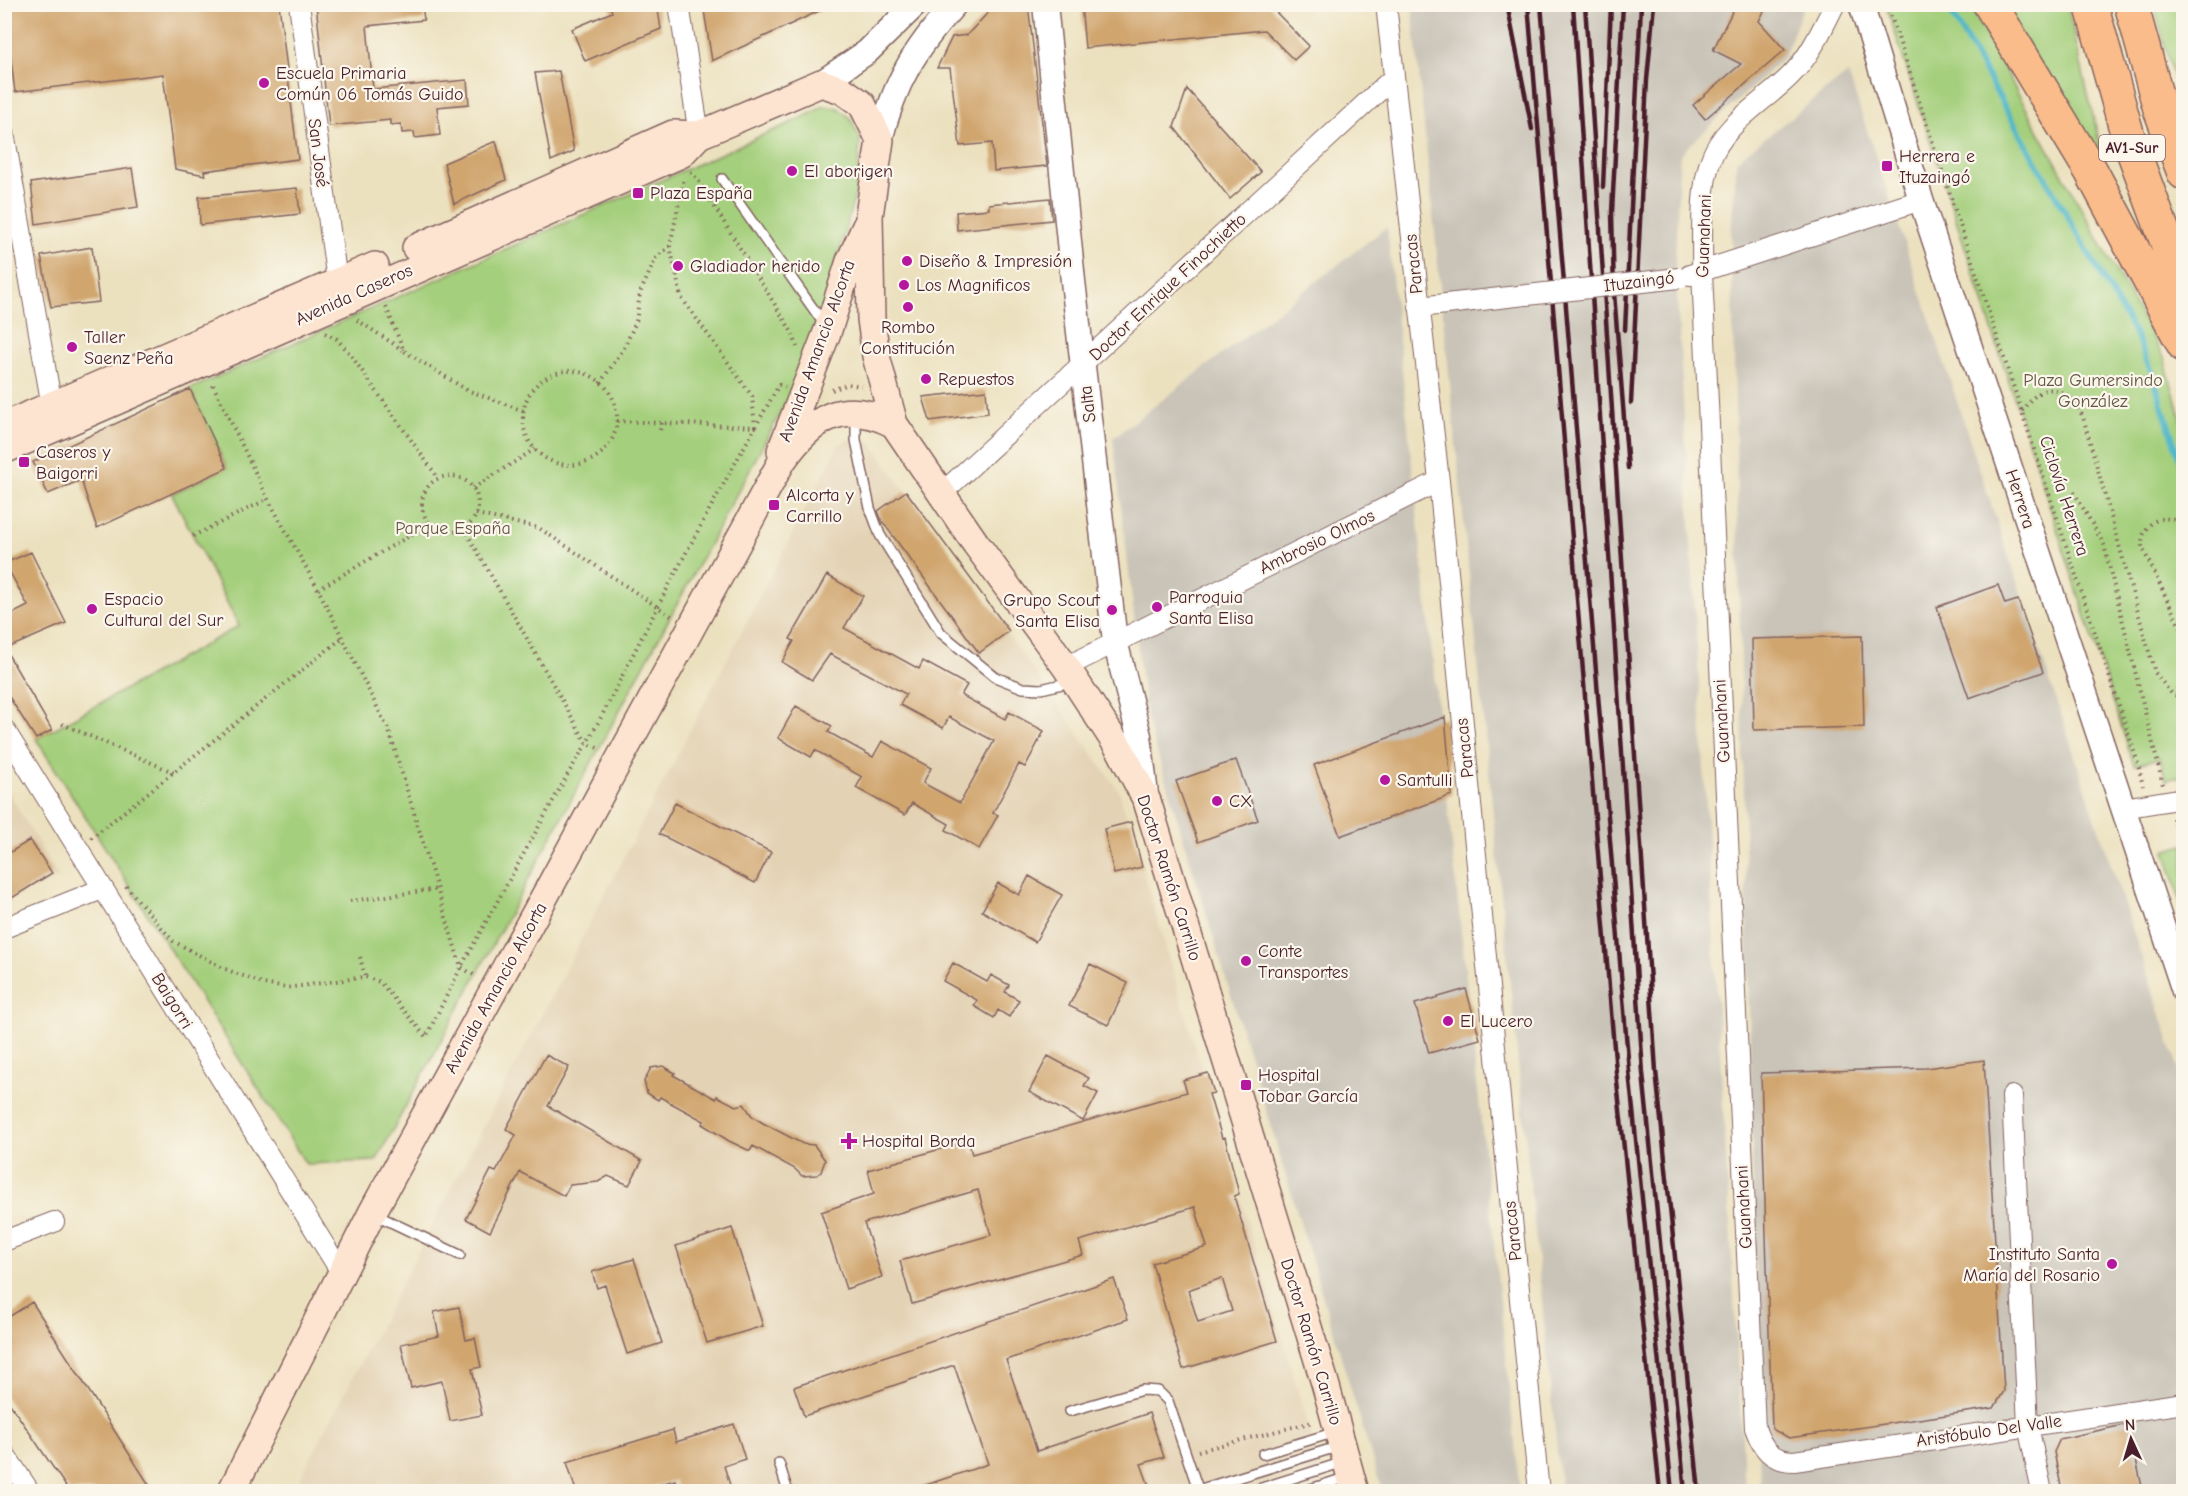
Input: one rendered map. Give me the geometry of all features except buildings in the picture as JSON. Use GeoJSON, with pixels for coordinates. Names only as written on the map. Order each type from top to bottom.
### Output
{"type":"FeatureCollection","features":[{"type":"Feature","properties":{"kind":"highway"},"geometry":{"type":"LineString","coordinates":[[1990,4],[2091,171],[2184,345]]}},
{"type":"Feature","properties":{"kind":"highway","name":"AV1-Sur"},"geometry":{"type":"LineString","coordinates":[[2091,4],[2129,140],[2184,288]]}},
{"type":"Feature","properties":{"kind":"highway","name":"AV1-Sur"},"geometry":{"type":"LineString","coordinates":[[2131,4],[2160,109],[2184,173]]}},
{"type":"Feature","properties":{"kind":"main road","name":"Avenida Caseros"},"geometry":{"type":"LineString","coordinates":[[4,426],[53,416],[317,328],[344,307],[379,302],[681,154],[699,135],[821,83]]}},
{"type":"Feature","properties":{"kind":"main road"},"geometry":{"type":"LineString","coordinates":[[821,83],[842,90],[862,104],[880,140]]}},
{"type":"Feature","properties":{"kind":"main road","name":"Avenida Caseros"},"geometry":{"type":"LineString","coordinates":[[4,450],[53,416],[344,307],[673,134],[699,135]]}},
{"type":"Feature","properties":{"kind":"main road","name":"Doctor Ramón Carrillo"},"geometry":{"type":"LineString","coordinates":[[880,140],[869,216],[871,319],[883,386],[894,424],[941,494],[1070,674],[1121,751],[1147,801],[1346,1461]]}},
{"type":"Feature","properties":{"kind":"main road","name":"Avenida Amancio Alcorta"},"geometry":{"type":"LineString","coordinates":[[767,487],[791,390],[828,330],[850,261],[869,216]]}},
{"type":"Feature","properties":{"kind":"main road","name":"Avenida Amancio Alcorta"},"geometry":{"type":"LineString","coordinates":[[231,1491],[372,1213],[496,988],[689,628],[789,451],[805,433],[820,421],[837,413],[856,412],[879,417],[894,424]]}},
{"type":"Feature","properties":{"kind":"street","name":"San José"},"geometry":{"type":"LineString","coordinates":[[299,4],[344,307]]}},
{"type":"Feature","properties":{"kind":"street"},"geometry":{"type":"LineString","coordinates":[[679,4],[699,135]]}},
{"type":"Feature","properties":{"kind":"street","name":"Avenida Caseros"},"geometry":{"type":"LineString","coordinates":[[821,83],[867,52],[916,4]]}},
{"type":"Feature","properties":{"kind":"street"},"geometry":{"type":"LineString","coordinates":[[880,140],[893,95],[904,70],[956,4]]}},
{"type":"Feature","properties":{"kind":"street","name":"Salta"},"geometry":{"type":"LineString","coordinates":[[1045,4],[1115,642],[1139,736],[1147,801]]}},
{"type":"Feature","properties":{"kind":"street","name":"Paracas"},"geometry":{"type":"LineString","coordinates":[[1386,4],[1439,481],[1539,1491]]}},
{"type":"Feature","properties":{"kind":"street","name":"Guanahani"},"geometry":{"type":"LineString","coordinates":[[1794,1461],[1778,1459],[1766,1451],[1754,1421],[1702,272],[1706,182],[1716,147],[1726,134],[1792,74],[1808,55],[1835,4]]}},
{"type":"Feature","properties":{"kind":"street","name":"Herrera"},"geometry":{"type":"LineString","coordinates":[[1861,4],[1921,200],[2184,991]]}},
{"type":"Feature","properties":{"kind":"street","name":"Doctor Enrique Finochietto"},"geometry":{"type":"LineString","coordinates":[[941,494],[1083,366],[1393,78]]}},
{"type":"Feature","properties":{"kind":"street"},"geometry":{"type":"LineString","coordinates":[[4,134],[9,188],[53,416]]}},
{"type":"Feature","properties":{"kind":"street","name":"Ituzaingó"},"geometry":{"type":"LineString","coordinates":[[1419,307],[1679,278],[1921,200]]}},
{"type":"Feature","properties":{"kind":"street","name":"Ambrosio Olmos"},"geometry":{"type":"LineString","coordinates":[[1070,674],[1115,642],[1439,481]]}},
{"type":"Feature","properties":{"kind":"street","name":"Baigorri"},"geometry":{"type":"LineString","coordinates":[[4,729],[341,1272]]}},
{"type":"Feature","properties":{"kind":"street"},"geometry":{"type":"LineString","coordinates":[[2123,807],[2175,799]]}},
{"type":"Feature","properties":{"kind":"street"},"geometry":{"type":"LineString","coordinates":[[4,928],[102,889]]}},
{"type":"Feature","properties":{"kind":"street"},"geometry":{"type":"LineString","coordinates":[[2012,1096],[2028,1426],[2042,1491]]}},
{"type":"Feature","properties":{"kind":"street"},"geometry":{"type":"LineString","coordinates":[[4,1241],[54,1221]]}},
{"type":"Feature","properties":{"kind":"street","name":"Aristóbulo Del Valle"},"geometry":{"type":"LineString","coordinates":[[1794,1461],[2184,1403]]}},
{"type":"Feature","properties":{"kind":"street"},"geometry":{"type":"LineString","coordinates":[[4,1453],[30,1491]]}},
{"type":"Feature","properties":{"kind":"lane"},"geometry":{"type":"LineString","coordinates":[[722,179],[828,330]]}},
{"type":"Feature","properties":{"kind":"lane"},"geometry":{"type":"LineString","coordinates":[[856,412],[856,440],[870,508],[880,535],[941,633],[995,677],[1023,688],[1041,689],[1070,674]]}},
{"type":"Feature","properties":{"kind":"lane"},"geometry":{"type":"LineString","coordinates":[[372,1213],[460,1255]]}},
{"type":"Feature","properties":{"kind":"lane"},"geometry":{"type":"LineString","coordinates":[[1070,1411],[1142,1390],[1158,1391],[1168,1401],[1198,1491],[1290,1462],[1346,1461]]}},
{"type":"Feature","properties":{"kind":"lane"},"geometry":{"type":"LineString","coordinates":[[1263,1454],[1346,1461]]}},
{"type":"Feature","properties":{"kind":"lane"},"geometry":{"type":"LineString","coordinates":[[1249,1491],[1346,1461]]}},
{"type":"Feature","properties":{"kind":"lane"},"geometry":{"type":"LineString","coordinates":[[1301,1491],[1346,1461]]}},
{"type":"Feature","properties":{"kind":"lane"},"geometry":{"type":"LineString","coordinates":[[1290,1462],[1295,1477]]}},
{"type":"Feature","properties":{"kind":"lane"},"geometry":{"type":"LineString","coordinates":[[779,1463],[788,1491]]}},
{"type":"Feature","properties":{"kind":"path","name":"Ciclovía Herrera"},"geometry":{"type":"LineString","coordinates":[[1887,4],[2137,760],[2146,802]]}},
{"type":"Feature","properties":{"kind":"path"},"geometry":{"type":"LineString","coordinates":[[755,427],[752,396],[681,297],[670,246],[686,167],[698,180],[793,334],[798,346],[797,355]]}},
{"type":"Feature","properties":{"kind":"path"},"geometry":{"type":"LineString","coordinates":[[600,382],[624,350],[636,322],[640,292],[656,258],[670,246]]}},
{"type":"Feature","properties":{"kind":"path"},"geometry":{"type":"LineString","coordinates":[[379,302],[404,351]]}},
{"type":"Feature","properties":{"kind":"path"},"geometry":{"type":"LineString","coordinates":[[344,307],[366,316]]}},
{"type":"Feature","properties":{"kind":"path"},"geometry":{"type":"LineString","coordinates":[[344,307],[404,351],[467,390],[524,411]]}},
{"type":"Feature","properties":{"kind":"path"},"geometry":{"type":"LineString","coordinates":[[317,328],[335,329]]}},
{"type":"Feature","properties":{"kind":"path"},"geometry":{"type":"LineString","coordinates":[[317,328],[337,339],[351,354],[438,478]]}},
{"type":"Feature","properties":{"kind":"path"},"geometry":{"type":"LineString","coordinates":[[562,371],[583,373],[600,382],[616,407],[617,421],[614,435],[607,447],[596,457],[583,463],[557,463],[535,449],[523,425],[524,411],[528,397],[548,376],[562,371]]}},
{"type":"Feature","properties":{"kind":"path"},"geometry":{"type":"LineString","coordinates":[[785,375],[791,390]]}},
{"type":"Feature","properties":{"kind":"path"},"geometry":{"type":"LineString","coordinates":[[222,381],[211,386],[389,730],[461,967],[496,988]]}},
{"type":"Feature","properties":{"kind":"path"},"geometry":{"type":"LineString","coordinates":[[102,889],[122,881],[172,941],[225,969],[264,984],[286,988],[365,978],[380,982],[426,1037],[461,967],[569,772],[587,744],[657,608],[755,427],[791,390],[834,390],[848,384],[883,386]]}},
{"type":"Feature","properties":{"kind":"path"},"geometry":{"type":"LineString","coordinates":[[2022,411],[2037,392],[2047,390],[2068,395],[2077,404],[2083,417],[2155,673],[2172,694],[2184,699]]}},
{"type":"Feature","properties":{"kind":"path"},"geometry":{"type":"LineString","coordinates":[[617,421],[755,427]]}},
{"type":"Feature","properties":{"kind":"path"},"geometry":{"type":"LineString","coordinates":[[660,430],[662,422]]}},
{"type":"Feature","properties":{"kind":"path"},"geometry":{"type":"LineString","coordinates":[[473,488],[535,449]]}},
{"type":"Feature","properties":{"kind":"path"},"geometry":{"type":"LineString","coordinates":[[458,477],[473,488],[477,496],[476,514],[464,528],[447,532],[430,524],[422,508],[422,499],[425,490],[438,478],[458,477]]}},
{"type":"Feature","properties":{"kind":"path"},"geometry":{"type":"LineString","coordinates":[[2074,492],[2104,545],[2175,799],[2174,822],[2184,861]]}},
{"type":"Feature","properties":{"kind":"path"},"geometry":{"type":"LineString","coordinates":[[193,536],[268,499]]}},
{"type":"Feature","properties":{"kind":"path"},"geometry":{"type":"LineString","coordinates":[[476,514],[539,528],[689,628]]}},
{"type":"Feature","properties":{"kind":"path"},"geometry":{"type":"LineString","coordinates":[[2184,526],[2171,518],[2155,520],[2144,532],[2142,539],[2142,547],[2184,635]]}},
{"type":"Feature","properties":{"kind":"path"},"geometry":{"type":"LineString","coordinates":[[318,589],[430,524]]}},
{"type":"Feature","properties":{"kind":"path"},"geometry":{"type":"LineString","coordinates":[[464,528],[587,744],[621,757]]}},
{"type":"Feature","properties":{"kind":"path"},"geometry":{"type":"LineString","coordinates":[[77,846],[96,835],[341,639]]}},
{"type":"Feature","properties":{"kind":"path"},"geometry":{"type":"LineString","coordinates":[[62,724],[175,773]]}},
{"type":"Feature","properties":{"kind":"path"},"geometry":{"type":"LineString","coordinates":[[2174,822],[2184,820]]}},
{"type":"Feature","properties":{"kind":"path"},"geometry":{"type":"LineString","coordinates":[[350,901],[438,889]]}},
{"type":"Feature","properties":{"kind":"path"},"geometry":{"type":"LineString","coordinates":[[360,957],[365,978]]}},
{"type":"Feature","properties":{"kind":"path"},"geometry":{"type":"LineString","coordinates":[[1186,1453],[1282,1431]]}},
{"type":"Feature","properties":{"kind":"shaded area"},"geometry":{"type":"Polygon","coordinates":[[[1412,5],[1804,5],[1784,57],[1680,154],[1675,259],[1745,1491],[1561,1491],[1412,5]]]}},
{"type":"Feature","properties":{"kind":"shaded area"},"geometry":{"type":"Polygon","coordinates":[[[1848,73],[2183,1082],[2183,1491],[1760,1491],[1731,231],[1737,160],[1848,73]]]}},
{"type":"Feature","properties":{"kind":"shaded area"},"geometry":{"type":"Polygon","coordinates":[[[1387,227],[1520,1491],[1382,1491],[1146,716],[1113,438],[1387,227]]]}},
{"type":"Feature","properties":{"kind":"shaded area","name":"Hospital Borda"},"geometry":{"type":"Polygon","coordinates":[[[848,440],[870,441],[1119,791],[1328,1491],[293,1492],[839,445],[848,440]]]}},
{"type":"Feature","properties":{"kind":"shaded area"},"geometry":{"type":"Polygon","coordinates":[[[4,785],[59,877],[5,902],[4,902],[4,785]]]}},
{"type":"Feature","properties":{"kind":"green space","name":"Plaza Gumersindo González"},"geometry":{"type":"Polygon","coordinates":[[[1886,5],[1969,5],[2164,358],[2183,425],[2183,776],[2166,780],[2160,758],[2134,765],[1886,5]]]}},
{"type":"Feature","properties":{"kind":"green space"},"geometry":{"type":"Polygon","coordinates":[[[2003,5],[2067,5],[2108,179],[2003,5]]]}},
{"type":"Feature","properties":{"kind":"green space"},"geometry":{"type":"Polygon","coordinates":[[[2154,5],[2183,5],[2183,113],[2154,5]]]}},
{"type":"Feature","properties":{"kind":"green space","name":"Parque España"},"geometry":{"type":"Polygon","coordinates":[[[824,106],[838,108],[850,118],[860,139],[857,188],[809,360],[376,1161],[306,1164],[36,739],[239,626],[172,494],[227,468],[190,389],[824,106]]]}},
{"type":"Feature","properties":{"kind":"green space"},"geometry":{"type":"Polygon","coordinates":[[[2184,845],[2183,909],[2165,851],[2184,845]]]}},
{"type":"Feature","properties":{"kind":"waterway"},"geometry":{"type":"LineString","coordinates":[[1946,4],[2136,336],[2152,373],[2184,474]]}},
{"type":"Feature","properties":{"kind":"railway"},"geometry":{"type":"LineString","coordinates":[[1507,4],[1532,129]]}},
{"type":"Feature","properties":{"kind":"railway"},"geometry":{"type":"LineString","coordinates":[[1528,4],[1616,1072],[1660,1492]]}},
{"type":"Feature","properties":{"kind":"railway"},"geometry":{"type":"LineString","coordinates":[[1541,4],[1629,1071],[1672,1492]]}},
{"type":"Feature","properties":{"kind":"railway"},"geometry":{"type":"LineString","coordinates":[[1573,4],[1643,1073],[1685,1492]]}},
{"type":"Feature","properties":{"kind":"railway"},"geometry":{"type":"LineString","coordinates":[[1585,4],[1656,1071],[1699,1492]]}},
{"type":"Feature","properties":{"kind":"railway"},"geometry":{"type":"LineString","coordinates":[[1603,187],[1611,4]]}},
{"type":"Feature","properties":{"kind":"railway"},"geometry":{"type":"LineString","coordinates":[[1623,4],[1612,212],[1614,293],[1628,468]]}},
{"type":"Feature","properties":{"kind":"railway"},"geometry":{"type":"LineString","coordinates":[[1625,330],[1641,4]]}},
{"type":"Feature","properties":{"kind":"railway"},"geometry":{"type":"LineString","coordinates":[[1631,403],[1647,80],[1654,4]]}},
{"type":"Feature","properties":{"kind":"place","name":"Escuela Primaria Común 06 Tomás Guido"},"geometry":{"type":"Point","coordinates":[264,83]}},
{"type":"Feature","properties":{"kind":"place","name":"Herrera e Ituzaingó"},"geometry":{"type":"Point","coordinates":[1887,166]}},
{"type":"Feature","properties":{"kind":"place","name":"El aborigen"},"geometry":{"type":"Point","coordinates":[792,171]}},
{"type":"Feature","properties":{"kind":"place","name":"Plaza España"},"geometry":{"type":"Point","coordinates":[638,193]}},
{"type":"Feature","properties":{"kind":"place","name":"Diseño & Impresión"},"geometry":{"type":"Point","coordinates":[907,261]}},
{"type":"Feature","properties":{"kind":"place","name":"Gladiador herido"},"geometry":{"type":"Point","coordinates":[678,266]}},
{"type":"Feature","properties":{"kind":"place","name":"Los Magnificos"},"geometry":{"type":"Point","coordinates":[904,285]}},
{"type":"Feature","properties":{"kind":"place","name":"Rombo Constitución"},"geometry":{"type":"Point","coordinates":[908,307]}},
{"type":"Feature","properties":{"kind":"place","name":"Taller Saenz Peña"},"geometry":{"type":"Point","coordinates":[72,347]}},
{"type":"Feature","properties":{"kind":"place","name":"Repuestos"},"geometry":{"type":"Point","coordinates":[926,379]}},
{"type":"Feature","properties":{"kind":"place","name":"Caseros y Baigorri"},"geometry":{"type":"Point","coordinates":[24,462]}},
{"type":"Feature","properties":{"kind":"place","name":"Alcorta y Carrillo"},"geometry":{"type":"Point","coordinates":[774,505]}},
{"type":"Feature","properties":{"kind":"place","name":"Parroquia Santa Elisa"},"geometry":{"type":"Point","coordinates":[1157,607]}},
{"type":"Feature","properties":{"kind":"place","name":"Espacio Cultural del Sur"},"geometry":{"type":"Point","coordinates":[92,609]}},
{"type":"Feature","properties":{"kind":"place","name":"Grupo Scout Santa Elisa"},"geometry":{"type":"Point","coordinates":[1112,610]}},
{"type":"Feature","properties":{"kind":"place","name":"Santulli"},"geometry":{"type":"Point","coordinates":[1385,780]}},
{"type":"Feature","properties":{"kind":"place","name":"CX"},"geometry":{"type":"Point","coordinates":[1217,801]}},
{"type":"Feature","properties":{"kind":"place","name":"Conte Transportes"},"geometry":{"type":"Point","coordinates":[1246,961]}},
{"type":"Feature","properties":{"kind":"place","name":"El Lucero"},"geometry":{"type":"Point","coordinates":[1448,1021]}},
{"type":"Feature","properties":{"kind":"place","name":"Hospital Tobar García"},"geometry":{"type":"Point","coordinates":[1246,1085]}},
{"type":"Feature","properties":{"kind":"place","name":"Hospital Borda"},"geometry":{"type":"Point","coordinates":[849,1141]}},
{"type":"Feature","properties":{"kind":"place","name":"Instituto Santa María del Rosario"},"geometry":{"type":"Point","coordinates":[2112,1264]}}]}
